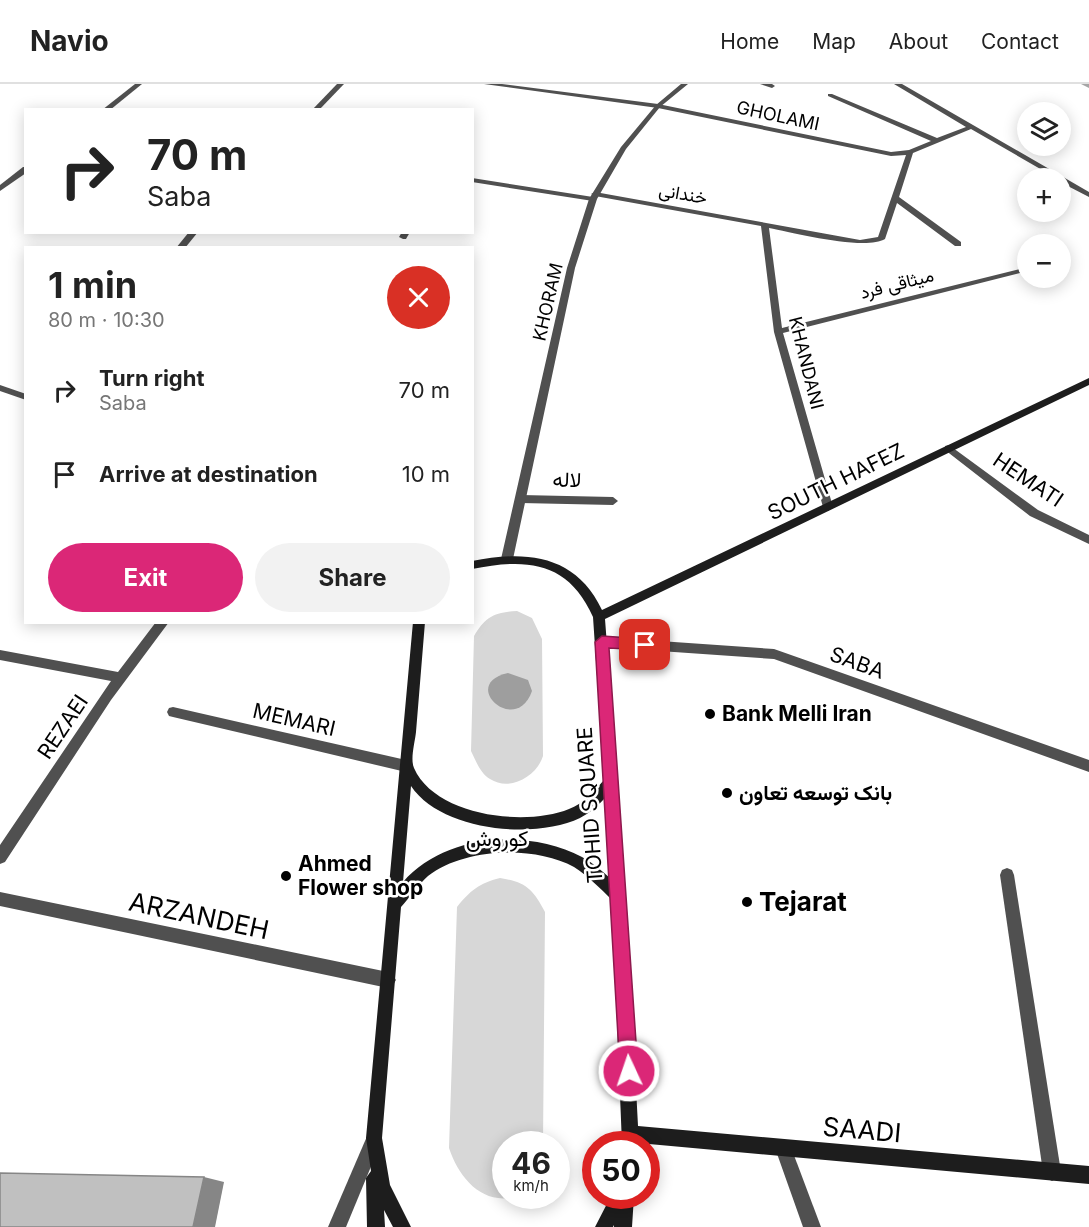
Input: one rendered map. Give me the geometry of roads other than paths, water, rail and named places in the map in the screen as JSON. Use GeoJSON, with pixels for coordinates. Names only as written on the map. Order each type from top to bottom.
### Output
{"type":"FeatureCollection","features":[{"type":"Feature","properties":{"kind":"main road","name":"SOUTH HAFEZ"},"geometry":{"type":"LineString","coordinates":[[600,617],[1089,381]]}},
{"type":"Feature","properties":{"kind":"main road","name":"TOHID SQUARE"},"geometry":{"type":"LineString","coordinates":[[474,566],[507,559],[524,559],[551,565],[575,579],[593,597],[600,617],[619,897],[631,1131]]}},
{"type":"Feature","properties":{"kind":"main road"},"geometry":{"type":"LineString","coordinates":[[376,1227],[375,1138],[418,624]]}},
{"type":"Feature","properties":{"kind":"main road"},"geometry":{"type":"LineString","coordinates":[[406,766],[425,794],[441,805],[470,816],[508,823],[546,821],[568,816],[596,799],[611,782]]}},
{"type":"Feature","properties":{"kind":"main road"},"geometry":{"type":"LineString","coordinates":[[395,904],[424,871],[436,863],[468,852],[504,846],[552,853],[574,860],[593,873],[619,897]]}},
{"type":"Feature","properties":{"kind":"main road"},"geometry":{"type":"LineString","coordinates":[[375,1138],[382,1187],[402,1227]]}},
{"type":"Feature","properties":{"kind":"main road","name":"SAADI"},"geometry":{"type":"LineString","coordinates":[[660,1141],[783,1148],[1089,1175]]}},
{"type":"Feature","properties":{"kind":"main road"},"geometry":{"type":"LineString","coordinates":[[604,1227],[613,1209]]}},
{"type":"Feature","properties":{"kind":"main road"},"geometry":{"type":"LineString","coordinates":[[623,1227],[625,1209]]}},
{"type":"Feature","properties":{"kind":"street"},"geometry":{"type":"LineString","coordinates":[[108,108],[139,84]]}},
{"type":"Feature","properties":{"kind":"street"},"geometry":{"type":"LineString","coordinates":[[317,108],[340,84]]}},
{"type":"Feature","properties":{"kind":"street","name":"GHOLAMI"},"geometry":{"type":"LineString","coordinates":[[487,84],[658,106],[891,154],[910,152],[971,127]]}},
{"type":"Feature","properties":{"kind":"street","name":"KHORAM"},"geometry":{"type":"LineString","coordinates":[[507,559],[571,268],[594,197],[623,148],[658,106],[685,84]]}},
{"type":"Feature","properties":{"kind":"street"},"geometry":{"type":"LineString","coordinates":[[763,84],[772,86]]}},
{"type":"Feature","properties":{"kind":"street"},"geometry":{"type":"LineString","coordinates":[[897,84],[1043,168]]}},
{"type":"Feature","properties":{"kind":"street"},"geometry":{"type":"LineString","coordinates":[[831,95],[938,141]]}},
{"type":"Feature","properties":{"kind":"street"},"geometry":{"type":"LineString","coordinates":[[910,152],[895,198],[958,244]]}},
{"type":"Feature","properties":{"kind":"street"},"geometry":{"type":"LineString","coordinates":[[0,189],[24,171]]}},
{"type":"Feature","properties":{"kind":"street","name":"خندانی"},"geometry":{"type":"LineString","coordinates":[[474,180],[765,224],[860,242],[881,239],[895,198]]}},
{"type":"Feature","properties":{"kind":"street"},"geometry":{"type":"LineString","coordinates":[[1071,184],[1089,195]]}},
{"type":"Feature","properties":{"kind":"street","name":"KHANDANI"},"geometry":{"type":"LineString","coordinates":[[765,224],[778,332],[828,507]]}},
{"type":"Feature","properties":{"kind":"street"},"geometry":{"type":"LineString","coordinates":[[182,246],[192,234]]}},
{"type":"Feature","properties":{"kind":"street","name":"میثاقی فرد"},"geometry":{"type":"LineString","coordinates":[[778,332],[1017,271]]}},
{"type":"Feature","properties":{"kind":"street"},"geometry":{"type":"LineString","coordinates":[[0,388],[24,396]]}},
{"type":"Feature","properties":{"kind":"street","name":"HEMATI"},"geometry":{"type":"LineString","coordinates":[[949,448],[1034,513],[1089,540]]}},
{"type":"Feature","properties":{"kind":"street","name":"لاله"},"geometry":{"type":"LineString","coordinates":[[521,499],[613,501]]}},
{"type":"Feature","properties":{"kind":"street","name":"REZAEI"},"geometry":{"type":"LineString","coordinates":[[0,857],[121,678],[162,624]]}},
{"type":"Feature","properties":{"kind":"street","name":"SABA"},"geometry":{"type":"LineString","coordinates":[[602,642],[774,654],[1089,766]]}},
{"type":"Feature","properties":{"kind":"street"},"geometry":{"type":"LineString","coordinates":[[0,655],[121,678]]}},
{"type":"Feature","properties":{"kind":"street","name":"MEMARI"},"geometry":{"type":"LineString","coordinates":[[173,712],[406,766]]}},
{"type":"Feature","properties":{"kind":"street"},"geometry":{"type":"LineString","coordinates":[[1007,875],[1052,1172]]}},
{"type":"Feature","properties":{"kind":"street","name":"ARZANDEH"},"geometry":{"type":"LineString","coordinates":[[0,899],[388,980]]}},
{"type":"Feature","properties":{"kind":"street"},"geometry":{"type":"LineString","coordinates":[[337,1227],[375,1138]]}},
{"type":"Feature","properties":{"kind":"street"},"geometry":{"type":"LineString","coordinates":[[783,1148],[812,1227]]}},
{"type":"Feature","properties":{"kind":"place","name":"Bank Melli Iran"},"geometry":{"type":"Point","coordinates":[710,714]}},
{"type":"Feature","properties":{"kind":"place","name":"بانک توسعه تعاون"},"geometry":{"type":"Point","coordinates":[727,793]}},
{"type":"Feature","properties":{"kind":"place","name":"Ahmed Flower shop"},"geometry":{"type":"Point","coordinates":[286,876]}},
{"type":"Feature","properties":{"kind":"place","name":"Tejarat"},"geometry":{"type":"Point","coordinates":[747,902]}},
{"type":"Feature","properties":{"kind":"district","name":"کوروش"},"geometry":{"type":"Point","coordinates":[497,838]}}]}
